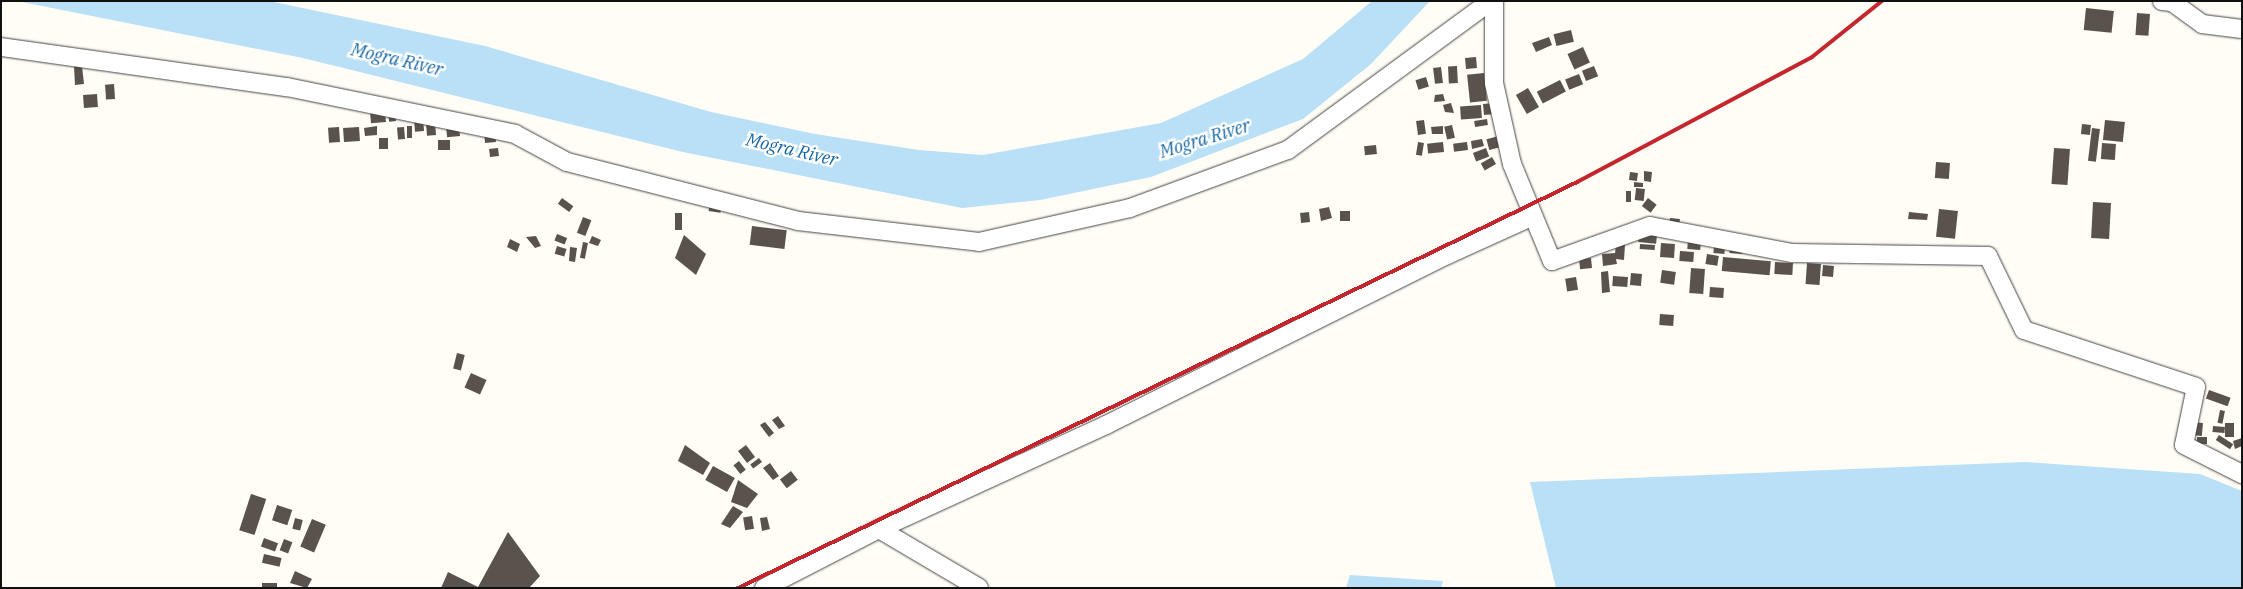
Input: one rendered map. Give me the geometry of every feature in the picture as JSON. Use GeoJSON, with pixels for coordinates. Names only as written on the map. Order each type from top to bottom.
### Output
{"type":"FeatureCollection","features":[{"type":"Feature","properties":{"kind":"street"},"geometry":{"type":"LineString","coordinates":[[1,48],[297,89],[515,134],[567,162],[798,221],[979,242],[1130,208],[1288,150],[1398,67],[1492,1]]}},
{"type":"Feature","properties":{"kind":"street"},"geometry":{"type":"LineString","coordinates":[[1492,1],[1494,83],[1512,164],[1552,261],[1650,226],[1792,253],[1988,256],[2024,330],[2196,386],[2184,445],[2242,474]]}},
{"type":"Feature","properties":{"kind":"street"},"geometry":{"type":"LineString","coordinates":[[2162,1],[2172,2],[2202,24],[2242,29]]}},
{"type":"Feature","properties":{"kind":"street"},"geometry":{"type":"LineString","coordinates":[[764,588],[879,529],[1106,425],[1447,255],[1533,216]]}},
{"type":"Feature","properties":{"kind":"street"},"geometry":{"type":"LineString","coordinates":[[879,529],[979,588]]}},
{"type":"Feature","properties":{"kind":"water","name":"Mogra River"},"geometry":{"type":"Polygon","coordinates":[[[17,1],[269,1],[485,46],[711,112],[815,134],[919,150],[983,155],[1161,123],[1303,59],[1372,1],[1430,1],[1371,64],[1303,119],[1151,177],[1040,200],[962,208],[683,152],[303,58],[17,1]]]}},
{"type":"Feature","properties":{"kind":"water"},"geometry":{"type":"Polygon","coordinates":[[[2025,462],[2200,474],[2242,491],[2242,588],[1556,588],[1530,482],[2025,462]]]}},
{"type":"Feature","properties":{"kind":"water"},"geometry":{"type":"Polygon","coordinates":[[[1350,575],[1443,581],[1441,588],[1346,588],[1350,575]]]}},
{"type":"Feature","properties":{"kind":"building"},"geometry":{"type":"Polygon","coordinates":[[[2086,8],[2114,11],[2112,33],[2084,30],[2086,8]]]}},
{"type":"Feature","properties":{"kind":"building"},"geometry":{"type":"Polygon","coordinates":[[[2137,13],[2150,14],[2148,36],[2135,35],[2137,13]]]}},
{"type":"Feature","properties":{"kind":"building"},"geometry":{"type":"Polygon","coordinates":[[[1571,30],[1574,42],[1556,46],[1554,34],[1571,30]]]}},
{"type":"Feature","properties":{"kind":"building"},"geometry":{"type":"Polygon","coordinates":[[[1549,37],[1552,45],[1536,52],[1532,43],[1549,37]]]}},
{"type":"Feature","properties":{"kind":"building"},"geometry":{"type":"Polygon","coordinates":[[[1583,47],[1590,63],[1574,69],[1567,54],[1583,47]]]}},
{"type":"Feature","properties":{"kind":"building"},"geometry":{"type":"Polygon","coordinates":[[[1476,57],[1477,68],[1466,69],[1465,58],[1476,57]]]}},
{"type":"Feature","properties":{"kind":"building"},"geometry":{"type":"Polygon","coordinates":[[[74,66],[82,66],[84,84],[75,85],[74,66]]]}},
{"type":"Feature","properties":{"kind":"building"},"geometry":{"type":"Polygon","coordinates":[[[1448,66],[1457,66],[1458,83],[1449,83],[1448,66]]]}},
{"type":"Feature","properties":{"kind":"building"},"geometry":{"type":"Polygon","coordinates":[[[1594,66],[1598,76],[1586,81],[1582,71],[1594,66]]]}},
{"type":"Feature","properties":{"kind":"building"},"geometry":{"type":"Polygon","coordinates":[[[1441,67],[1443,83],[1435,84],[1433,68],[1441,67]]]}},
{"type":"Feature","properties":{"kind":"building"},"geometry":{"type":"Polygon","coordinates":[[[1484,73],[1487,101],[1470,103],[1467,75],[1484,73]]]}},
{"type":"Feature","properties":{"kind":"building"},"geometry":{"type":"Polygon","coordinates":[[[1579,74],[1583,84],[1569,90],[1565,80],[1579,74]]]}},
{"type":"Feature","properties":{"kind":"building"},"geometry":{"type":"Polygon","coordinates":[[[1426,77],[1429,87],[1418,90],[1415,80],[1426,77]]]}},
{"type":"Feature","properties":{"kind":"building"},"geometry":{"type":"Polygon","coordinates":[[[1560,80],[1566,92],[1543,103],[1537,92],[1560,80]]]}},
{"type":"Feature","properties":{"kind":"building"},"geometry":{"type":"Polygon","coordinates":[[[114,84],[115,99],[106,100],[105,85],[114,84]]]}},
{"type":"Feature","properties":{"kind":"building"},"geometry":{"type":"Polygon","coordinates":[[[1528,88],[1539,107],[1527,114],[1516,95],[1528,88]]]}},
{"type":"Feature","properties":{"kind":"building"},"geometry":{"type":"Polygon","coordinates":[[[97,94],[98,107],[84,108],[83,95],[97,94]]]}},
{"type":"Feature","properties":{"kind":"building"},"geometry":{"type":"Polygon","coordinates":[[[1443,94],[1445,101],[1434,102],[1435,95],[1443,94]]]}},
{"type":"Feature","properties":{"kind":"building"},"geometry":{"type":"Polygon","coordinates":[[[1451,103],[1454,113],[1445,112],[1443,105],[1451,103]]]}},
{"type":"Feature","properties":{"kind":"building"},"geometry":{"type":"Polygon","coordinates":[[[1494,103],[1495,114],[1484,115],[1483,104],[1494,103]]]}},
{"type":"Feature","properties":{"kind":"building"},"geometry":{"type":"Polygon","coordinates":[[[1481,105],[1482,118],[1461,119],[1460,106],[1481,105]]]}},
{"type":"Feature","properties":{"kind":"building"},"geometry":{"type":"Polygon","coordinates":[[[385,111],[386,122],[371,123],[370,112],[385,111]]]}},
{"type":"Feature","properties":{"kind":"building"},"geometry":{"type":"Polygon","coordinates":[[[395,111],[396,121],[389,122],[388,112],[395,111]]]}},
{"type":"Feature","properties":{"kind":"building"},"geometry":{"type":"Polygon","coordinates":[[[423,119],[424,131],[415,132],[414,120],[423,119]]]}},
{"type":"Feature","properties":{"kind":"building"},"geometry":{"type":"Polygon","coordinates":[[[1487,119],[1488,125],[1475,127],[1474,121],[1487,119]]]}},
{"type":"Feature","properties":{"kind":"building"},"geometry":{"type":"Polygon","coordinates":[[[1424,120],[1426,134],[1418,135],[1416,121],[1424,120]]]}},
{"type":"Feature","properties":{"kind":"building"},"geometry":{"type":"Polygon","coordinates":[[[2105,120],[2125,122],[2123,142],[2103,140],[2105,120]]]}},
{"type":"Feature","properties":{"kind":"building"},"geometry":{"type":"Polygon","coordinates":[[[435,123],[436,135],[427,136],[426,124],[435,123]]]}},
{"type":"Feature","properties":{"kind":"building"},"geometry":{"type":"Polygon","coordinates":[[[2082,124],[2091,125],[2090,135],[2081,134],[2082,124]]]}},
{"type":"Feature","properties":{"kind":"building"},"geometry":{"type":"Polygon","coordinates":[[[1452,125],[1455,138],[1447,139],[1444,127],[1452,125]]]}},
{"type":"Feature","properties":{"kind":"building"},"geometry":{"type":"Polygon","coordinates":[[[377,126],[377,135],[365,136],[364,128],[377,126]]]}},
{"type":"Feature","properties":{"kind":"building"},"geometry":{"type":"Polygon","coordinates":[[[407,126],[412,126],[412,138],[407,138],[407,126]]]}},
{"type":"Feature","properties":{"kind":"building"},"geometry":{"type":"Polygon","coordinates":[[[459,126],[460,136],[447,137],[446,127],[459,126]]]}},
{"type":"Feature","properties":{"kind":"building"},"geometry":{"type":"Polygon","coordinates":[[[1443,126],[1443,134],[1432,134],[1431,127],[1443,126]]]}},
{"type":"Feature","properties":{"kind":"building"},"geometry":{"type":"Polygon","coordinates":[[[339,127],[340,142],[329,143],[328,128],[339,127]]]}},
{"type":"Feature","properties":{"kind":"building"},"geometry":{"type":"Polygon","coordinates":[[[359,127],[360,141],[344,142],[343,128],[359,127]]]}},
{"type":"Feature","properties":{"kind":"building"},"geometry":{"type":"Polygon","coordinates":[[[404,127],[405,139],[398,140],[397,128],[404,127]]]}},
{"type":"Feature","properties":{"kind":"building"},"geometry":{"type":"Polygon","coordinates":[[[2092,128],[2100,129],[2096,162],[2088,161],[2092,128]]]}},
{"type":"Feature","properties":{"kind":"building"},"geometry":{"type":"Polygon","coordinates":[[[495,131],[496,142],[485,143],[484,132],[495,131]]]}},
{"type":"Feature","properties":{"kind":"building"},"geometry":{"type":"Polygon","coordinates":[[[1499,136],[1502,147],[1489,150],[1486,139],[1499,136]]]}},
{"type":"Feature","properties":{"kind":"building"},"geometry":{"type":"Polygon","coordinates":[[[379,138],[388,138],[388,149],[379,149],[379,138]]]}},
{"type":"Feature","properties":{"kind":"building"},"geometry":{"type":"Polygon","coordinates":[[[1482,139],[1484,146],[1472,149],[1471,141],[1482,139]]]}},
{"type":"Feature","properties":{"kind":"building"},"geometry":{"type":"Polygon","coordinates":[[[438,140],[450,140],[450,150],[438,150],[438,140]]]}},
{"type":"Feature","properties":{"kind":"building"},"geometry":{"type":"Polygon","coordinates":[[[1418,142],[1424,143],[1422,156],[1416,155],[1418,142]]]}},
{"type":"Feature","properties":{"kind":"building"},"geometry":{"type":"Polygon","coordinates":[[[1443,142],[1444,152],[1428,154],[1427,144],[1443,142]]]}},
{"type":"Feature","properties":{"kind":"building"},"geometry":{"type":"Polygon","coordinates":[[[1467,142],[1468,150],[1454,152],[1453,144],[1467,142]]]}},
{"type":"Feature","properties":{"kind":"building"},"geometry":{"type":"Polygon","coordinates":[[[2102,143],[2116,144],[2115,160],[2101,159],[2102,143]]]}},
{"type":"Feature","properties":{"kind":"building"},"geometry":{"type":"Polygon","coordinates":[[[1376,145],[1377,154],[1365,155],[1364,146],[1376,145]]]}},
{"type":"Feature","properties":{"kind":"building"},"geometry":{"type":"Polygon","coordinates":[[[498,148],[499,156],[490,157],[489,149],[498,148]]]}},
{"type":"Feature","properties":{"kind":"building"},"geometry":{"type":"Polygon","coordinates":[[[1486,148],[1489,156],[1476,161],[1473,153],[1486,148]]]}},
{"type":"Feature","properties":{"kind":"building"},"geometry":{"type":"Polygon","coordinates":[[[2054,148],[2070,149],[2067,185],[2051,184],[2054,148]]]}},
{"type":"Feature","properties":{"kind":"building"},"geometry":{"type":"Polygon","coordinates":[[[1492,157],[1496,164],[1485,170],[1481,164],[1492,157]]]}},
{"type":"Feature","properties":{"kind":"building"},"geometry":{"type":"Polygon","coordinates":[[[1936,162],[1950,163],[1949,179],[1935,178],[1936,162]]]}},
{"type":"Feature","properties":{"kind":"building"},"geometry":{"type":"Polygon","coordinates":[[[1644,171],[1652,172],[1651,182],[1644,181],[1644,171]]]}},
{"type":"Feature","properties":{"kind":"building"},"geometry":{"type":"Polygon","coordinates":[[[1630,172],[1638,173],[1637,181],[1629,180],[1630,172]]]}},
{"type":"Feature","properties":{"kind":"building"},"geometry":{"type":"Polygon","coordinates":[[[1634,182],[1643,183],[1643,187],[1634,187],[1634,182]]]}},
{"type":"Feature","properties":{"kind":"building"},"geometry":{"type":"Polygon","coordinates":[[[1636,188],[1645,189],[1644,201],[1635,200],[1636,188]]]}},
{"type":"Feature","properties":{"kind":"building"},"geometry":{"type":"Polygon","coordinates":[[[1626,191],[1631,191],[1631,202],[1626,202],[1626,191]]]}},
{"type":"Feature","properties":{"kind":"building"},"geometry":{"type":"Polygon","coordinates":[[[562,198],[573,206],[569,212],[558,204],[562,198]]]}},
{"type":"Feature","properties":{"kind":"building"},"geometry":{"type":"Polygon","coordinates":[[[1648,198],[1657,205],[1651,213],[1642,206],[1648,198]]]}},
{"type":"Feature","properties":{"kind":"building"},"geometry":{"type":"Polygon","coordinates":[[[710,202],[722,204],[720,213],[709,211],[710,202]]]}},
{"type":"Feature","properties":{"kind":"building"},"geometry":{"type":"Polygon","coordinates":[[[2093,202],[2111,203],[2109,239],[2091,238],[2093,202]]]}},
{"type":"Feature","properties":{"kind":"building"},"geometry":{"type":"Polygon","coordinates":[[[1329,207],[1332,218],[1321,221],[1319,209],[1329,207]]]}},
{"type":"Feature","properties":{"kind":"building"},"geometry":{"type":"Polygon","coordinates":[[[1939,209],[1958,211],[1955,239],[1936,237],[1939,209]]]}},
{"type":"Feature","properties":{"kind":"building"},"geometry":{"type":"Polygon","coordinates":[[[1340,211],[1350,211],[1350,221],[1340,221],[1340,211]]]}},
{"type":"Feature","properties":{"kind":"building"},"geometry":{"type":"Polygon","coordinates":[[[1309,212],[1310,222],[1301,223],[1300,213],[1309,212]]]}},
{"type":"Feature","properties":{"kind":"building"},"geometry":{"type":"Polygon","coordinates":[[[1909,212],[1928,214],[1927,220],[1908,219],[1909,212]]]}},
{"type":"Feature","properties":{"kind":"building"},"geometry":{"type":"Polygon","coordinates":[[[675,213],[682,213],[682,230],[675,230],[675,213]]]}},
{"type":"Feature","properties":{"kind":"building"},"geometry":{"type":"Polygon","coordinates":[[[583,217],[591,220],[585,236],[577,233],[583,217]]]}},
{"type":"Feature","properties":{"kind":"building"},"geometry":{"type":"Polygon","coordinates":[[[1670,218],[1680,219],[1679,229],[1669,228],[1670,218]]]}},
{"type":"Feature","properties":{"kind":"building"},"geometry":{"type":"Polygon","coordinates":[[[752,226],[787,230],[784,249],[750,245],[752,226]]]}},
{"type":"Feature","properties":{"kind":"building"},"geometry":{"type":"Polygon","coordinates":[[[557,234],[567,238],[565,245],[554,240],[557,234]]]}},
{"type":"Feature","properties":{"kind":"building"},"geometry":{"type":"Polygon","coordinates":[[[1639,234],[1657,236],[1656,244],[1638,242],[1639,234]]]}},
{"type":"Feature","properties":{"kind":"building"},"geometry":{"type":"Polygon","coordinates":[[[684,235],[706,254],[696,275],[675,258],[684,235]]]}},
{"type":"Feature","properties":{"kind":"building"},"geometry":{"type":"Polygon","coordinates":[[[536,236],[541,246],[535,248],[526,237],[536,236]]]}},
{"type":"Feature","properties":{"kind":"building"},"geometry":{"type":"Polygon","coordinates":[[[592,236],[601,240],[598,246],[589,243],[592,236]]]}},
{"type":"Feature","properties":{"kind":"building"},"geometry":{"type":"Polygon","coordinates":[[[510,239],[520,244],[517,252],[507,247],[510,239]]]}},
{"type":"Feature","properties":{"kind":"building"},"geometry":{"type":"Polygon","coordinates":[[[1688,239],[1701,240],[1700,250],[1687,249],[1688,239]]]}},
{"type":"Feature","properties":{"kind":"building"},"geometry":{"type":"Polygon","coordinates":[[[583,242],[588,243],[585,259],[580,258],[583,242]]]}},
{"type":"Feature","properties":{"kind":"building"},"geometry":{"type":"Polygon","coordinates":[[[1661,243],[1675,244],[1674,258],[1660,257],[1661,243]]]}},
{"type":"Feature","properties":{"kind":"building"},"geometry":{"type":"Polygon","coordinates":[[[1640,244],[1655,245],[1655,250],[1640,249],[1640,244]]]}},
{"type":"Feature","properties":{"kind":"building"},"geometry":{"type":"Polygon","coordinates":[[[1616,245],[1625,245],[1624,260],[1616,259],[1617,264],[1603,266],[1602,254],[1615,253],[1616,245]]]}},
{"type":"Feature","properties":{"kind":"building"},"geometry":{"type":"Polygon","coordinates":[[[557,246],[567,249],[564,257],[555,254],[557,246]]]}},
{"type":"Feature","properties":{"kind":"building"},"geometry":{"type":"Polygon","coordinates":[[[1714,246],[1725,247],[1724,254],[1713,253],[1714,246]]]}},
{"type":"Feature","properties":{"kind":"building"},"geometry":{"type":"Polygon","coordinates":[[[1730,246],[1743,247],[1742,254],[1730,253],[1730,246]]]}},
{"type":"Feature","properties":{"kind":"building"},"geometry":{"type":"Polygon","coordinates":[[[570,247],[577,248],[575,262],[569,261],[570,247]]]}},
{"type":"Feature","properties":{"kind":"building"},"geometry":{"type":"Polygon","coordinates":[[[1680,251],[1694,252],[1693,262],[1679,261],[1680,251]]]}},
{"type":"Feature","properties":{"kind":"building"},"geometry":{"type":"Polygon","coordinates":[[[1707,254],[1719,256],[1717,266],[1705,264],[1707,254]]]}},
{"type":"Feature","properties":{"kind":"building"},"geometry":{"type":"Polygon","coordinates":[[[1723,257],[1771,261],[1770,275],[1722,271],[1723,257]]]}},
{"type":"Feature","properties":{"kind":"building"},"geometry":{"type":"Polygon","coordinates":[[[1591,258],[1592,268],[1580,269],[1579,259],[1591,258]]]}},
{"type":"Feature","properties":{"kind":"building"},"geometry":{"type":"Polygon","coordinates":[[[1775,262],[1793,263],[1792,275],[1774,274],[1775,262]]]}},
{"type":"Feature","properties":{"kind":"building"},"geometry":{"type":"Polygon","coordinates":[[[1807,263],[1821,264],[1820,285],[1806,284],[1807,263]]]}},
{"type":"Feature","properties":{"kind":"building"},"geometry":{"type":"Polygon","coordinates":[[[1823,265],[1834,266],[1833,277],[1822,276],[1823,265]]]}},
{"type":"Feature","properties":{"kind":"building"},"geometry":{"type":"Polygon","coordinates":[[[1691,268],[1705,269],[1703,294],[1689,293],[1691,268]]]}},
{"type":"Feature","properties":{"kind":"building"},"geometry":{"type":"Polygon","coordinates":[[[1662,270],[1676,272],[1674,285],[1660,283],[1662,270]]]}},
{"type":"Feature","properties":{"kind":"building"},"geometry":{"type":"Polygon","coordinates":[[[1608,271],[1610,292],[1602,293],[1601,272],[1608,271]]]}},
{"type":"Feature","properties":{"kind":"building"},"geometry":{"type":"Polygon","coordinates":[[[1631,273],[1642,274],[1641,286],[1630,285],[1631,273]]]}},
{"type":"Feature","properties":{"kind":"building"},"geometry":{"type":"Polygon","coordinates":[[[1613,276],[1628,277],[1627,287],[1612,286],[1613,276]]]}},
{"type":"Feature","properties":{"kind":"building"},"geometry":{"type":"Polygon","coordinates":[[[1576,277],[1578,290],[1567,292],[1565,279],[1576,277]]]}},
{"type":"Feature","properties":{"kind":"building"},"geometry":{"type":"Polygon","coordinates":[[[1710,287],[1724,288],[1723,298],[1709,297],[1710,287]]]}},
{"type":"Feature","properties":{"kind":"building"},"geometry":{"type":"Polygon","coordinates":[[[1660,314],[1674,315],[1673,326],[1659,325],[1660,314]]]}},
{"type":"Feature","properties":{"kind":"building"},"geometry":{"type":"Polygon","coordinates":[[[457,353],[465,355],[461,370],[453,369],[457,353]]]}},
{"type":"Feature","properties":{"kind":"building"},"geometry":{"type":"Polygon","coordinates":[[[471,373],[487,380],[480,395],[464,388],[471,373]]]}},
{"type":"Feature","properties":{"kind":"building"},"geometry":{"type":"Polygon","coordinates":[[[2209,390],[2231,398],[2228,406],[2206,398],[2209,390]]]}},
{"type":"Feature","properties":{"kind":"building"},"geometry":{"type":"Polygon","coordinates":[[[2220,410],[2225,411],[2222,424],[2218,423],[2220,410]]]}},
{"type":"Feature","properties":{"kind":"building"},"geometry":{"type":"Polygon","coordinates":[[[778,416],[785,426],[779,429],[772,420],[778,416]]]}},
{"type":"Feature","properties":{"kind":"building"},"geometry":{"type":"Polygon","coordinates":[[[765,422],[774,433],[769,437],[760,425],[765,422]]]}},
{"type":"Feature","properties":{"kind":"building"},"geometry":{"type":"Polygon","coordinates":[[[2192,422],[2203,423],[2202,436],[2191,435],[2192,422]]]}},
{"type":"Feature","properties":{"kind":"building"},"geometry":{"type":"Polygon","coordinates":[[[2225,423],[2234,423],[2234,437],[2225,437],[2225,423]]]}},
{"type":"Feature","properties":{"kind":"building"},"geometry":{"type":"Polygon","coordinates":[[[2213,426],[2225,427],[2224,433],[2212,432],[2213,426]]]}},
{"type":"Feature","properties":{"kind":"building"},"geometry":{"type":"Polygon","coordinates":[[[2219,435],[2233,444],[2230,449],[2216,440],[2219,435]]]}},
{"type":"Feature","properties":{"kind":"building"},"geometry":{"type":"Polygon","coordinates":[[[2197,437],[2207,437],[2207,444],[2197,444],[2197,437]]]}},
{"type":"Feature","properties":{"kind":"building"},"geometry":{"type":"Polygon","coordinates":[[[2242,438],[2242,446],[2235,449],[2233,441],[2242,438]]]}},
{"type":"Feature","properties":{"kind":"building"},"geometry":{"type":"Polygon","coordinates":[[[685,445],[710,463],[703,475],[678,461],[685,445]]]}},
{"type":"Feature","properties":{"kind":"building"},"geometry":{"type":"Polygon","coordinates":[[[746,445],[755,457],[747,463],[738,451],[746,445]]]}},
{"type":"Feature","properties":{"kind":"building"},"geometry":{"type":"Polygon","coordinates":[[[759,458],[762,462],[753,469],[750,465],[759,458]]]}},
{"type":"Feature","properties":{"kind":"building"},"geometry":{"type":"Polygon","coordinates":[[[739,461],[746,470],[740,474],[733,465],[739,461]]]}},
{"type":"Feature","properties":{"kind":"building"},"geometry":{"type":"Polygon","coordinates":[[[770,463],[779,476],[773,480],[763,468],[770,463]]]}},
{"type":"Feature","properties":{"kind":"building"},"geometry":{"type":"Polygon","coordinates":[[[713,466],[735,478],[727,492],[705,480],[713,466]]]}},
{"type":"Feature","properties":{"kind":"building"},"geometry":{"type":"Polygon","coordinates":[[[791,471],[798,480],[787,488],[780,480],[791,471]]]}},
{"type":"Feature","properties":{"kind":"building"},"geometry":{"type":"Polygon","coordinates":[[[738,480],[758,494],[747,508],[731,502],[738,480]]]}},
{"type":"Feature","properties":{"kind":"building"},"geometry":{"type":"Polygon","coordinates":[[[251,494],[266,499],[254,535],[239,530],[251,494]]]}},
{"type":"Feature","properties":{"kind":"building"},"geometry":{"type":"Polygon","coordinates":[[[277,505],[292,510],[287,525],[272,520],[277,505]]]}},
{"type":"Feature","properties":{"kind":"building"},"geometry":{"type":"Polygon","coordinates":[[[733,506],[743,512],[730,528],[721,524],[733,506]]]}},
{"type":"Feature","properties":{"kind":"building"},"geometry":{"type":"Polygon","coordinates":[[[752,516],[754,529],[745,530],[743,517],[752,516]]]}},
{"type":"Feature","properties":{"kind":"building"},"geometry":{"type":"Polygon","coordinates":[[[767,517],[770,529],[762,531],[760,518],[767,517]]]}},
{"type":"Feature","properties":{"kind":"building"},"geometry":{"type":"Polygon","coordinates":[[[295,518],[303,520],[300,531],[292,529],[295,518]]]}},
{"type":"Feature","properties":{"kind":"building"},"geometry":{"type":"Polygon","coordinates":[[[312,519],[326,525],[314,552],[300,547],[312,519]]]}},
{"type":"Feature","properties":{"kind":"building"},"geometry":{"type":"Polygon","coordinates":[[[508,532],[540,576],[529,588],[441,588],[448,572],[478,587],[508,532]]]}},
{"type":"Feature","properties":{"kind":"building"},"geometry":{"type":"Polygon","coordinates":[[[264,538],[278,543],[275,552],[261,546],[264,538]]]}},
{"type":"Feature","properties":{"kind":"building"},"geometry":{"type":"Polygon","coordinates":[[[284,539],[292,542],[288,553],[280,550],[284,539]]]}},
{"type":"Feature","properties":{"kind":"building"},"geometry":{"type":"Polygon","coordinates":[[[264,554],[282,558],[280,567],[262,563],[264,554]]]}},
{"type":"Feature","properties":{"kind":"building"},"geometry":{"type":"Polygon","coordinates":[[[295,571],[312,579],[307,588],[290,583],[295,571]]]}},
{"type":"Feature","properties":{"kind":"building"},"geometry":{"type":"Polygon","coordinates":[[[262,583],[277,583],[277,588],[262,588],[262,583]]]}},
{"type":"Feature","properties":{"kind":"railway"},"geometry":{"type":"LineString","coordinates":[[738,588],[1577,182],[1812,57],[1882,1]]}}]}
